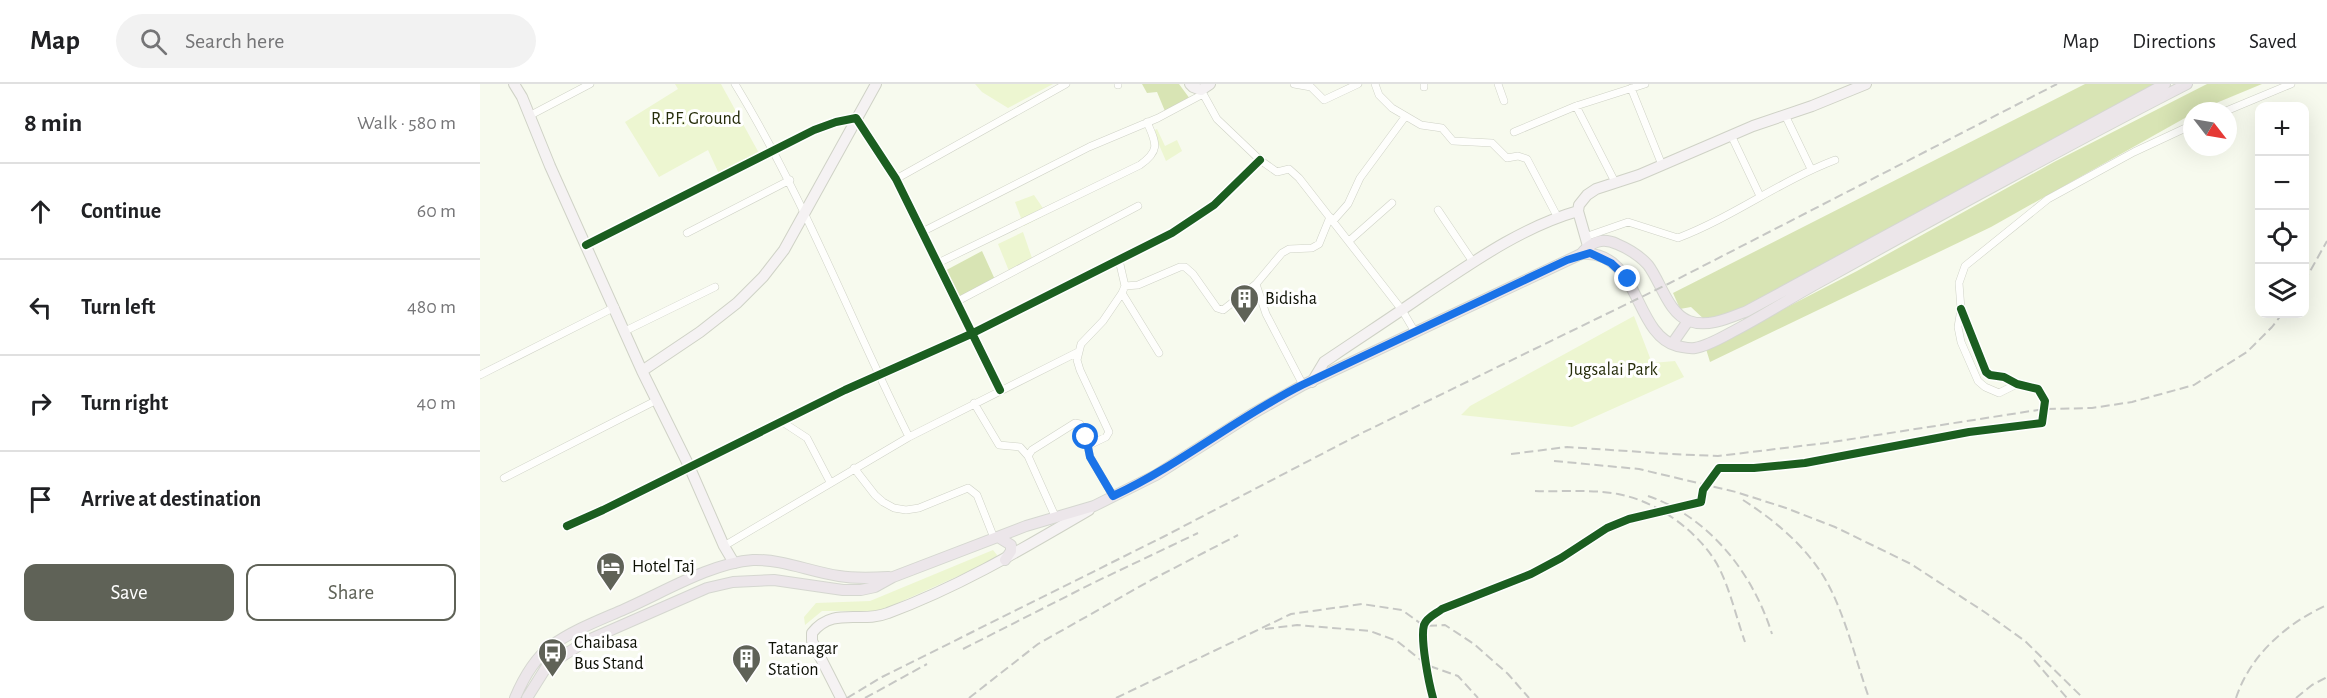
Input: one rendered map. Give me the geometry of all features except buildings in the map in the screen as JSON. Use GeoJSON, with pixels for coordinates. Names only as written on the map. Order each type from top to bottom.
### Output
{"type":"FeatureCollection","features":[{"type":"Feature","properties":{"kind":"main road"},"geometry":{"type":"LineString","coordinates":[[527,698],[547,666],[586,640],[707,588],[733,582],[765,580],[843,590],[861,590],[996,537],[1055,516],[1094,506],[1156,476],[1251,414],[1308,383],[1586,247],[1605,240],[1614,242],[1635,254],[1647,264],[1674,309],[1688,321],[1710,323],[1747,310],[2165,84]]}},
{"type":"Feature","properties":{"kind":"main road"},"geometry":{"type":"LineString","coordinates":[[1586,247],[1620,270],[1631,285],[1656,333],[1672,344],[1694,349],[1728,334],[2092,133],[2187,84]]}},
{"type":"Feature","properties":{"kind":"main road"},"geometry":{"type":"LineString","coordinates":[[1672,344],[1688,321]]}},
{"type":"Feature","properties":{"kind":"main road"},"geometry":{"type":"LineString","coordinates":[[996,537],[1011,545],[1011,551],[1005,560]]}},
{"type":"Feature","properties":{"kind":"main road"},"geometry":{"type":"LineString","coordinates":[[515,698],[524,678],[537,659],[550,646],[573,633],[696,577],[734,563],[755,560],[855,578],[893,577]]}},
{"type":"Feature","properties":{"kind":"street"},"geometry":{"type":"LineString","coordinates":[[514,84],[522,97],[642,372],[734,563]]}},
{"type":"Feature","properties":{"kind":"street"},"geometry":{"type":"LineString","coordinates":[[529,116],[578,87],[590,84]]}},
{"type":"Feature","properties":{"kind":"street"},"geometry":{"type":"LineString","coordinates":[[735,84],[790,180],[909,437]]}},
{"type":"Feature","properties":{"kind":"street"},"geometry":{"type":"LineString","coordinates":[[642,372],[700,332],[757,284],[784,250],[876,84]]}},
{"type":"Feature","properties":{"kind":"street"},"geometry":{"type":"LineString","coordinates":[[896,180],[1065,84]]}},
{"type":"Feature","properties":{"kind":"street"},"geometry":{"type":"LineString","coordinates":[[1190,84],[1193,87],[1205,89]]}},
{"type":"Feature","properties":{"kind":"street"},"geometry":{"type":"LineString","coordinates":[[1294,84],[1311,87],[1324,100],[1358,84]]}},
{"type":"Feature","properties":{"kind":"street"},"geometry":{"type":"LineString","coordinates":[[1375,84],[1383,99],[1405,117],[1421,125],[1442,128],[1453,141],[1470,144],[1488,142],[1496,146],[1508,158],[1523,156],[1527,159],[1557,216]]}},
{"type":"Feature","properties":{"kind":"street"},"geometry":{"type":"LineString","coordinates":[[1498,84],[1504,100]]}},
{"type":"Feature","properties":{"kind":"street"},"geometry":{"type":"LineString","coordinates":[[1514,132],[1576,106],[1645,84]]}},
{"type":"Feature","properties":{"kind":"street"},"geometry":{"type":"LineString","coordinates":[[1835,160],[1811,169],[1733,212],[1678,238],[1628,222],[1586,247],[1578,211],[1579,205],[1587,195],[1731,135],[1866,84]]}},
{"type":"Feature","properties":{"kind":"street"},"geometry":{"type":"LineString","coordinates":[[2237,106],[2291,84]]}},
{"type":"Feature","properties":{"kind":"street"},"geometry":{"type":"LineString","coordinates":[[1631,88],[1662,165]]}},
{"type":"Feature","properties":{"kind":"street"},"geometry":{"type":"LineString","coordinates":[[922,232],[1089,147],[1147,122],[1205,89]]}},
{"type":"Feature","properties":{"kind":"street"},"geometry":{"type":"LineString","coordinates":[[1205,89],[1217,119],[1260,160],[1277,172],[1285,169],[1293,172],[1402,310],[1415,332]]}},
{"type":"Feature","properties":{"kind":"street"},"geometry":{"type":"LineString","coordinates":[[1576,106],[1614,182]]}},
{"type":"Feature","properties":{"kind":"street"},"geometry":{"type":"LineString","coordinates":[[1785,115],[1811,169]]}},
{"type":"Feature","properties":{"kind":"street"},"geometry":{"type":"LineString","coordinates":[[1087,446],[1106,437],[1109,432],[1080,370],[1077,360],[1078,352],[1081,344],[1103,321],[1124,290],[1185,267],[1193,274],[1216,308],[1223,310],[1256,284],[1282,253],[1289,249],[1312,248],[1319,244],[1331,219],[1348,204],[1359,178],[1405,117]]}},
{"type":"Feature","properties":{"kind":"street"},"geometry":{"type":"LineString","coordinates":[[586,245],[773,151],[836,122],[856,118]]}},
{"type":"Feature","properties":{"kind":"street"},"geometry":{"type":"LineString","coordinates":[[856,118],[896,180],[1000,390]]}},
{"type":"Feature","properties":{"kind":"street"},"geometry":{"type":"LineString","coordinates":[[938,263],[1140,165],[1150,158],[1155,150],[1155,142],[1147,122]]}},
{"type":"Feature","properties":{"kind":"street"},"geometry":{"type":"LineString","coordinates":[[2017,384],[1999,393],[1978,381],[1961,342],[1958,327],[1961,309],[1959,283],[1965,266],[2037,207],[2089,175],[2183,129]]}},
{"type":"Feature","properties":{"kind":"street"},"geometry":{"type":"LineString","coordinates":[[1731,135],[1760,196]]}},
{"type":"Feature","properties":{"kind":"street"},"geometry":{"type":"LineString","coordinates":[[567,526],[878,374],[971,334],[1193,221],[1214,205],[1260,160]]}},
{"type":"Feature","properties":{"kind":"street"},"geometry":{"type":"LineString","coordinates":[[687,234],[790,180]]}},
{"type":"Feature","properties":{"kind":"street"},"geometry":{"type":"LineString","coordinates":[[1349,241],[1392,202]]}},
{"type":"Feature","properties":{"kind":"street"},"geometry":{"type":"LineString","coordinates":[[956,302],[1138,206]]}},
{"type":"Feature","properties":{"kind":"street"},"geometry":{"type":"LineString","coordinates":[[1438,210],[1473,262]]}},
{"type":"Feature","properties":{"kind":"street"},"geometry":{"type":"LineString","coordinates":[[1256,284],[1266,314],[1308,383],[1324,362],[1473,262],[1530,229],[1557,216],[1578,211]]}},
{"type":"Feature","properties":{"kind":"street"},"geometry":{"type":"LineString","coordinates":[[1119,260],[1124,290],[1159,353]]}},
{"type":"Feature","properties":{"kind":"street"},"geometry":{"type":"LineString","coordinates":[[625,331],[715,287]]}},
{"type":"Feature","properties":{"kind":"street"},"geometry":{"type":"LineString","coordinates":[[480,375],[615,307]]}},
{"type":"Feature","properties":{"kind":"street"},"geometry":{"type":"LineString","coordinates":[[1433,698],[1424,626],[1430,617],[1442,609],[1531,574],[1561,558],[1607,528],[1648,514],[1701,502],[1703,490],[1719,468],[1754,468],[1805,463],[1969,432],[2042,423],[2045,402],[2043,396],[2037,389],[1986,372],[1961,309]]}},
{"type":"Feature","properties":{"kind":"street"},"geometry":{"type":"LineString","coordinates":[[724,546],[909,437],[1078,352]]}},
{"type":"Feature","properties":{"kind":"street"},"geometry":{"type":"LineString","coordinates":[[504,478],[657,400]]}},
{"type":"Feature","properties":{"kind":"street"},"geometry":{"type":"LineString","coordinates":[[974,403],[999,445],[1020,447],[1028,456],[1055,516]]}},
{"type":"Feature","properties":{"kind":"street"},"geometry":{"type":"LineString","coordinates":[[781,421],[807,438],[830,482]]}},
{"type":"Feature","properties":{"kind":"street"},"geometry":{"type":"LineString","coordinates":[[1028,456],[1032,450],[1075,423],[1080,424],[1086,437],[1090,457],[1113,496]]}},
{"type":"Feature","properties":{"kind":"street"},"geometry":{"type":"LineString","coordinates":[[854,468],[883,502],[906,510],[937,502],[962,489],[973,490],[996,537]]}},
{"type":"Feature","properties":{"kind":"street"},"geometry":{"type":"LineString","coordinates":[[841,698],[812,641],[812,633],[825,620],[886,615],[1005,560],[1094,506]]}},
{"type":"Feature","properties":{"kind":"green space","name":"R.P.F. Ground"},"geometry":{"type":"Polygon","coordinates":[[[675,84],[721,84],[760,155],[720,176],[708,150],[659,177],[625,122],[678,89],[675,84]]]}},
{"type":"Feature","properties":{"kind":"green space"},"geometry":{"type":"Polygon","coordinates":[[[975,84],[1053,84],[1008,108],[982,92],[975,84]]]}},
{"type":"Feature","properties":{"kind":"green space"},"geometry":{"type":"Polygon","coordinates":[[[1142,84],[1179,84],[1193,103],[1167,116],[1157,92],[1147,93],[1142,84]]]}},
{"type":"Feature","properties":{"kind":"green space"},"geometry":{"type":"Polygon","coordinates":[[[2085,84],[2162,84],[1738,311],[1707,322],[1691,307],[1680,309],[1673,293],[2085,84]]]}},
{"type":"Feature","properties":{"kind":"green space"},"geometry":{"type":"Polygon","coordinates":[[[2207,84],[2262,84],[2219,102],[2183,102],[2183,119],[1991,227],[1710,362],[1706,349],[1857,271],[2054,162],[2207,84]]]}},
{"type":"Feature","properties":{"kind":"green space"},"geometry":{"type":"Polygon","coordinates":[[[1157,129],[1165,146],[1177,140],[1182,151],[1166,161],[1153,131],[1157,129]]]}},
{"type":"Feature","properties":{"kind":"green space"},"geometry":{"type":"Polygon","coordinates":[[[1034,195],[1047,214],[1024,226],[1015,202],[1034,195]]]}},
{"type":"Feature","properties":{"kind":"green space"},"geometry":{"type":"Polygon","coordinates":[[[1023,232],[1033,261],[1009,271],[998,244],[1023,232]]]}},
{"type":"Feature","properties":{"kind":"green space"},"geometry":{"type":"Polygon","coordinates":[[[982,251],[997,284],[954,306],[939,274],[982,251]]]}},
{"type":"Feature","properties":{"kind":"green space","name":"Jugsalai Park"},"geometry":{"type":"Polygon","coordinates":[[[1634,316],[1652,363],[1675,361],[1684,377],[1572,427],[1461,415],[1470,406],[1634,316]]]}},
{"type":"Feature","properties":{"kind":"green space"},"geometry":{"type":"Polygon","coordinates":[[[993,550],[997,555],[994,560],[880,611],[822,611],[805,625],[804,617],[816,603],[870,601],[993,550]]]}},
{"type":"Feature","properties":{"kind":"railway"},"geometry":{"type":"LineString","coordinates":[[847,698],[882,677],[1163,537],[1362,433],[1668,284],[2057,84]]}},
{"type":"Feature","properties":{"kind":"railway"},"geometry":{"type":"LineString","coordinates":[[2309,273],[2327,241]]}},
{"type":"Feature","properties":{"kind":"railway"},"geometry":{"type":"LineString","coordinates":[[1511,454],[1567,447],[1718,456],[1826,443],[2044,409],[2092,408],[2132,402],[2194,385],[2247,352],[2279,318]]}},
{"type":"Feature","properties":{"kind":"railway"},"geometry":{"type":"LineString","coordinates":[[1554,461],[1639,469],[1736,492],[1835,527],[1911,564],[1986,613],[2025,641],[2083,698]]}},
{"type":"Feature","properties":{"kind":"railway"},"geometry":{"type":"LineString","coordinates":[[1535,491],[1587,491],[1618,494],[1647,503],[1674,519],[1698,540],[1717,564],[1745,642]]}},
{"type":"Feature","properties":{"kind":"railway"},"geometry":{"type":"LineString","coordinates":[[1648,496],[1670,505],[1690,518],[1726,550],[1753,590],[1772,634]]}},
{"type":"Feature","properties":{"kind":"railway"},"geometry":{"type":"LineString","coordinates":[[1743,500],[1791,537],[1820,571],[1840,611],[1869,698]]}},
{"type":"Feature","properties":{"kind":"railway"},"geometry":{"type":"LineString","coordinates":[[963,649],[1198,533]]}},
{"type":"Feature","properties":{"kind":"railway"},"geometry":{"type":"LineString","coordinates":[[969,698],[1038,644],[1153,579],[1238,535]]}},
{"type":"Feature","properties":{"kind":"railway"},"geometry":{"type":"LineString","coordinates":[[1116,698],[1291,614],[1362,604],[1402,610],[1424,626],[1445,625],[1474,644],[1508,674],[1529,698]]}},
{"type":"Feature","properties":{"kind":"railway"},"geometry":{"type":"LineString","coordinates":[[2236,698],[2242,682],[2260,654],[2284,631],[2327,605]]}},
{"type":"Feature","properties":{"kind":"railway"},"geometry":{"type":"LineString","coordinates":[[1265,629],[1297,625],[1370,631],[1397,641],[1427,665],[1458,676],[1478,698]]}},
{"type":"Feature","properties":{"kind":"railway"},"geometry":{"type":"LineString","coordinates":[[2034,660],[2067,698]]}},
{"type":"Feature","properties":{"kind":"railway"},"geometry":{"type":"LineString","coordinates":[[865,698],[927,664]]}},
{"type":"Feature","properties":{"kind":"railway"},"geometry":{"type":"LineString","coordinates":[[2296,698],[2327,677]]}},
{"type":"Feature","properties":{"kind":"cycle path"},"geometry":{"type":"LineString","coordinates":[[586,245],[814,130],[856,118],[896,179],[1000,390]]}},
{"type":"Feature","properties":{"kind":"cycle path"},"geometry":{"type":"LineString","coordinates":[[567,526],[845,390],[971,334],[1172,233],[1214,205],[1260,160]]}},
{"type":"Feature","properties":{"kind":"cycle path"},"geometry":{"type":"LineString","coordinates":[[1433,698],[1423,640],[1424,625],[1429,618],[1442,609],[1531,574],[1561,558],[1607,528],[1629,519],[1701,502],[1703,490],[1719,468],[1754,468],[1805,463],[1969,432],[2042,423],[2045,401],[2038,389],[1986,372],[1961,309]]}},
{"type":"Feature","properties":{"kind":"place","name":"Bidisha"},"geometry":{"type":"Point","coordinates":[1244,324]}},
{"type":"Feature","properties":{"kind":"place","name":"Hotel Taj"},"geometry":{"type":"Point","coordinates":[611,592]}},
{"type":"Feature","properties":{"kind":"place","name":"Chaibasa Bus Stand"},"geometry":{"type":"Point","coordinates":[553,678]}},
{"type":"Feature","properties":{"kind":"place","name":"Tatanagar Station"},"geometry":{"type":"Point","coordinates":[747,684]}},
{"type":"Feature","properties":{"kind":"route"},"geometry":{"type":"LineString","coordinates":[[1086,437],[1090,457],[1113,496],[1156,476],[1251,414],[1303,385],[1581,254],[1590,253],[1600,257],[1620,270],[1628,279]]}}]}
